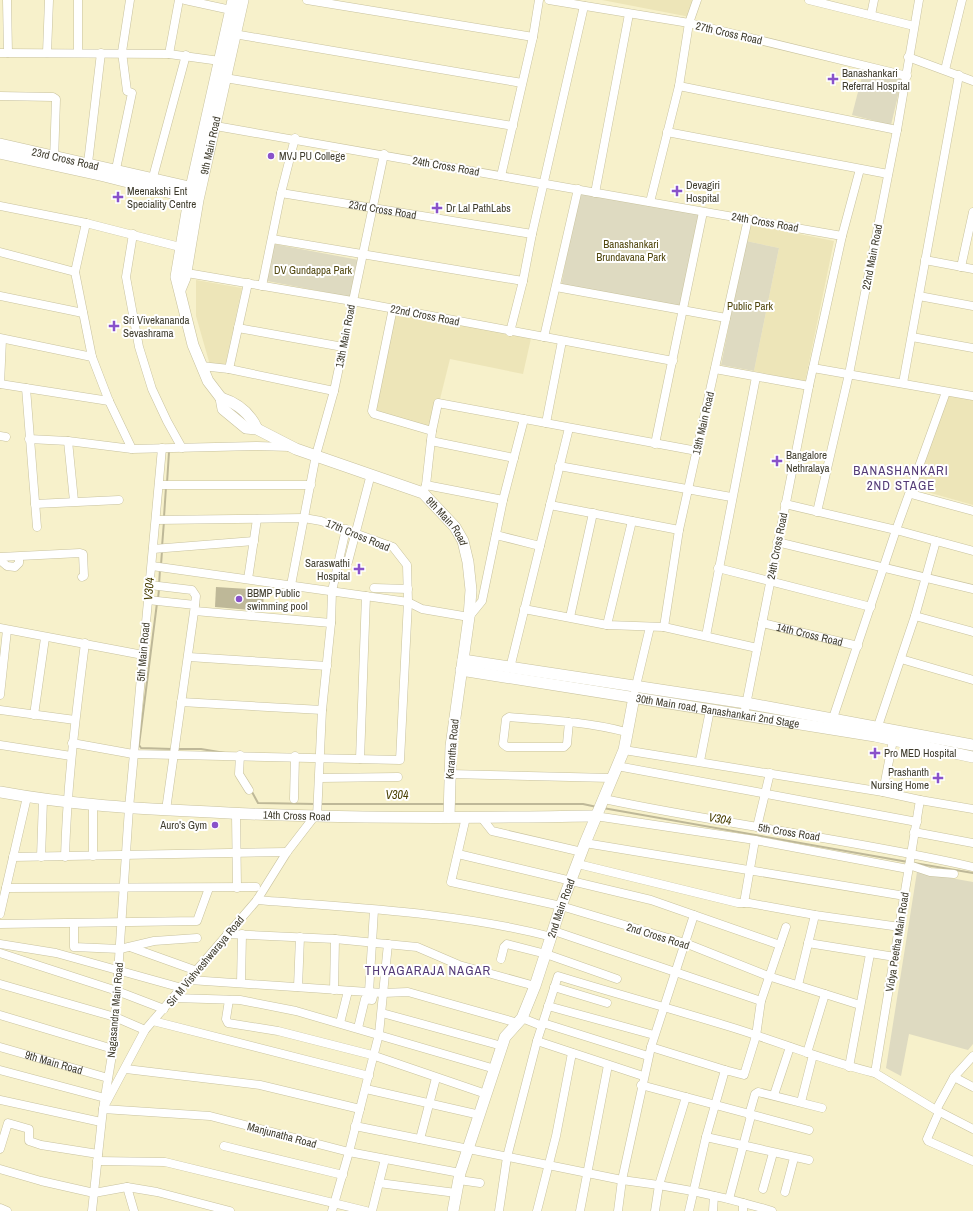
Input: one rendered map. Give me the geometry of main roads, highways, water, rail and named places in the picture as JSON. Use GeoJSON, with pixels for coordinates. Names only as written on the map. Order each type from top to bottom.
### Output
{"type":"FeatureCollection","features":[{"type":"Feature","properties":{"kind":"main road","name":"9th Main Road"},"geometry":{"type":"LineString","coordinates":[[210,125],[225,78],[243,0]]}},
{"type":"Feature","properties":{"kind":"main road","name":"9th Main Road"},"geometry":{"type":"LineString","coordinates":[[181,272],[195,193],[210,125],[220,61],[232,5]]}},
{"type":"Feature","properties":{"kind":"main road","name":"23rd Cross Road"},"geometry":{"type":"LineString","coordinates":[[0,144],[54,160],[195,193]]}},
{"type":"Feature","properties":{"kind":"main road","name":"23rd Cross Road"},"geometry":{"type":"LineString","coordinates":[[0,154],[88,163],[153,177],[195,193]]}},
{"type":"Feature","properties":{"kind":"main road","name":"9th Main Road"},"geometry":{"type":"LineString","coordinates":[[195,193],[180,247],[180,290],[187,327],[201,366],[220,398],[223,409],[246,428],[259,430],[293,447],[370,474],[424,489],[455,526],[464,541],[468,562],[471,590],[469,618],[460,682]]}},
{"type":"Feature","properties":{"kind":"main road","name":"30th Main road, Banashankari 2nd Stage"},"geometry":{"type":"LineString","coordinates":[[462,665],[510,668],[635,692],[710,710],[973,745]]}},
{"type":"Feature","properties":{"kind":"main road","name":"30th Main road, Banashankari 2nd Stage"},"geometry":{"type":"LineString","coordinates":[[462,665],[635,692],[746,703],[878,726],[894,735],[973,757]]}},
{"type":"Feature","properties":{"kind":"main road","name":"Karantha Road"},"geometry":{"type":"LineString","coordinates":[[449,808],[451,746],[460,682]]}},
{"type":"Feature","properties":{"kind":"main road","name":"2nd Main Road"},"geometry":{"type":"LineString","coordinates":[[453,1211],[460,1176],[468,1149],[505,1037],[520,1020],[535,986],[561,906],[611,778],[624,750],[626,732],[635,692]]}},
{"type":"Feature","properties":{"kind":"main road","name":"14th Cross Road"},"geometry":{"type":"LineString","coordinates":[[0,792],[43,800],[93,805],[236,814],[449,808],[466,817],[481,817],[600,807]]}},
{"type":"Feature","properties":{"kind":"waterway","name":"V304"},"geometry":{"type":"LineString","coordinates":[[167,483],[169,452]]}},
{"type":"Feature","properties":{"kind":"waterway","name":"V304"},"geometry":{"type":"LineString","coordinates":[[164,517],[166,487]]}},
{"type":"Feature","properties":{"kind":"waterway","name":"V304"},"geometry":{"type":"LineString","coordinates":[[162,547],[164,521]]}},
{"type":"Feature","properties":{"kind":"waterway","name":"V304"},"geometry":{"type":"LineString","coordinates":[[161,565],[162,551]]}},
{"type":"Feature","properties":{"kind":"waterway","name":"V304"},"geometry":{"type":"LineString","coordinates":[[159,585],[160,569]]}},
{"type":"Feature","properties":{"kind":"waterway","name":"V304"},"geometry":{"type":"LineString","coordinates":[[158,599],[159,589]]}},
{"type":"Feature","properties":{"kind":"waterway","name":"V304"},"geometry":{"type":"LineString","coordinates":[[157,603],[139,745],[141,748],[172,749]]}},
{"type":"Feature","properties":{"kind":"waterway","name":"V304"},"geometry":{"type":"LineString","coordinates":[[176,749],[201,749],[225,753]]}},
{"type":"Feature","properties":{"kind":"waterway","name":"V304"},"geometry":{"type":"LineString","coordinates":[[251,790],[258,803],[315,804]]}},
{"type":"Feature","properties":{"kind":"waterway","name":"V304"},"geometry":{"type":"LineString","coordinates":[[319,804],[445,804]]}},
{"type":"Feature","properties":{"kind":"waterway","name":"V304"},"geometry":{"type":"LineString","coordinates":[[453,804],[583,804],[597,807]]}},
{"type":"Feature","properties":{"kind":"waterway","name":"V304"},"geometry":{"type":"LineString","coordinates":[[603,808],[908,862]]}},
{"type":"Feature","properties":{"kind":"waterway","name":"V304"},"geometry":{"type":"LineString","coordinates":[[914,863],[973,873]]}},
{"type":"Feature","properties":{"kind":"place","name":"Banashankari Referral Hospital"},"geometry":{"type":"Point","coordinates":[833,79]}},
{"type":"Feature","properties":{"kind":"place","name":"MVJ PU College"},"geometry":{"type":"Point","coordinates":[271,156]}},
{"type":"Feature","properties":{"kind":"place","name":"Devagiri Hospital"},"geometry":{"type":"Point","coordinates":[677,191]}},
{"type":"Feature","properties":{"kind":"place","name":"Meenakshi Ent Speciality Centre"},"geometry":{"type":"Point","coordinates":[118,197]}},
{"type":"Feature","properties":{"kind":"place","name":"Dr Lal PathLabs"},"geometry":{"type":"Point","coordinates":[437,208]}},
{"type":"Feature","properties":{"kind":"place","name":"Sri Vivekananda Sevashrama"},"geometry":{"type":"Point","coordinates":[114,326]}},
{"type":"Feature","properties":{"kind":"place","name":"Bangalore Nethralaya"},"geometry":{"type":"Point","coordinates":[777,461]}},
{"type":"Feature","properties":{"kind":"place","name":"Saraswathi Hospital"},"geometry":{"type":"Point","coordinates":[359,569]}},
{"type":"Feature","properties":{"kind":"place","name":"BBMP Public swimming pool"},"geometry":{"type":"Point","coordinates":[239,599]}},
{"type":"Feature","properties":{"kind":"place","name":"Pro MED Hospital"},"geometry":{"type":"Point","coordinates":[875,753]}},
{"type":"Feature","properties":{"kind":"place","name":"Prashanth Nursing Home"},"geometry":{"type":"Point","coordinates":[938,778]}},
{"type":"Feature","properties":{"kind":"place","name":"Auro's Gym"},"geometry":{"type":"Point","coordinates":[215,825]}},
{"type":"Feature","properties":{"kind":"district","name":"BANASHANKARI 2ND STAGE"},"geometry":{"type":"Point","coordinates":[901,478]}},
{"type":"Feature","properties":{"kind":"district","name":"THYAGARAJA NAGAR"},"geometry":{"type":"Point","coordinates":[428,970]}},
{"type":"Feature","properties":{"kind":"park label","name":"Banashankari Brundavana Park"},"geometry":{"type":"Point","coordinates":[631,250]}},
{"type":"Feature","properties":{"kind":"park label","name":"DV Gundappa Park"},"geometry":{"type":"Point","coordinates":[313,270]}},
{"type":"Feature","properties":{"kind":"park label","name":"Public Park"},"geometry":{"type":"Point","coordinates":[750,306]}}]}
